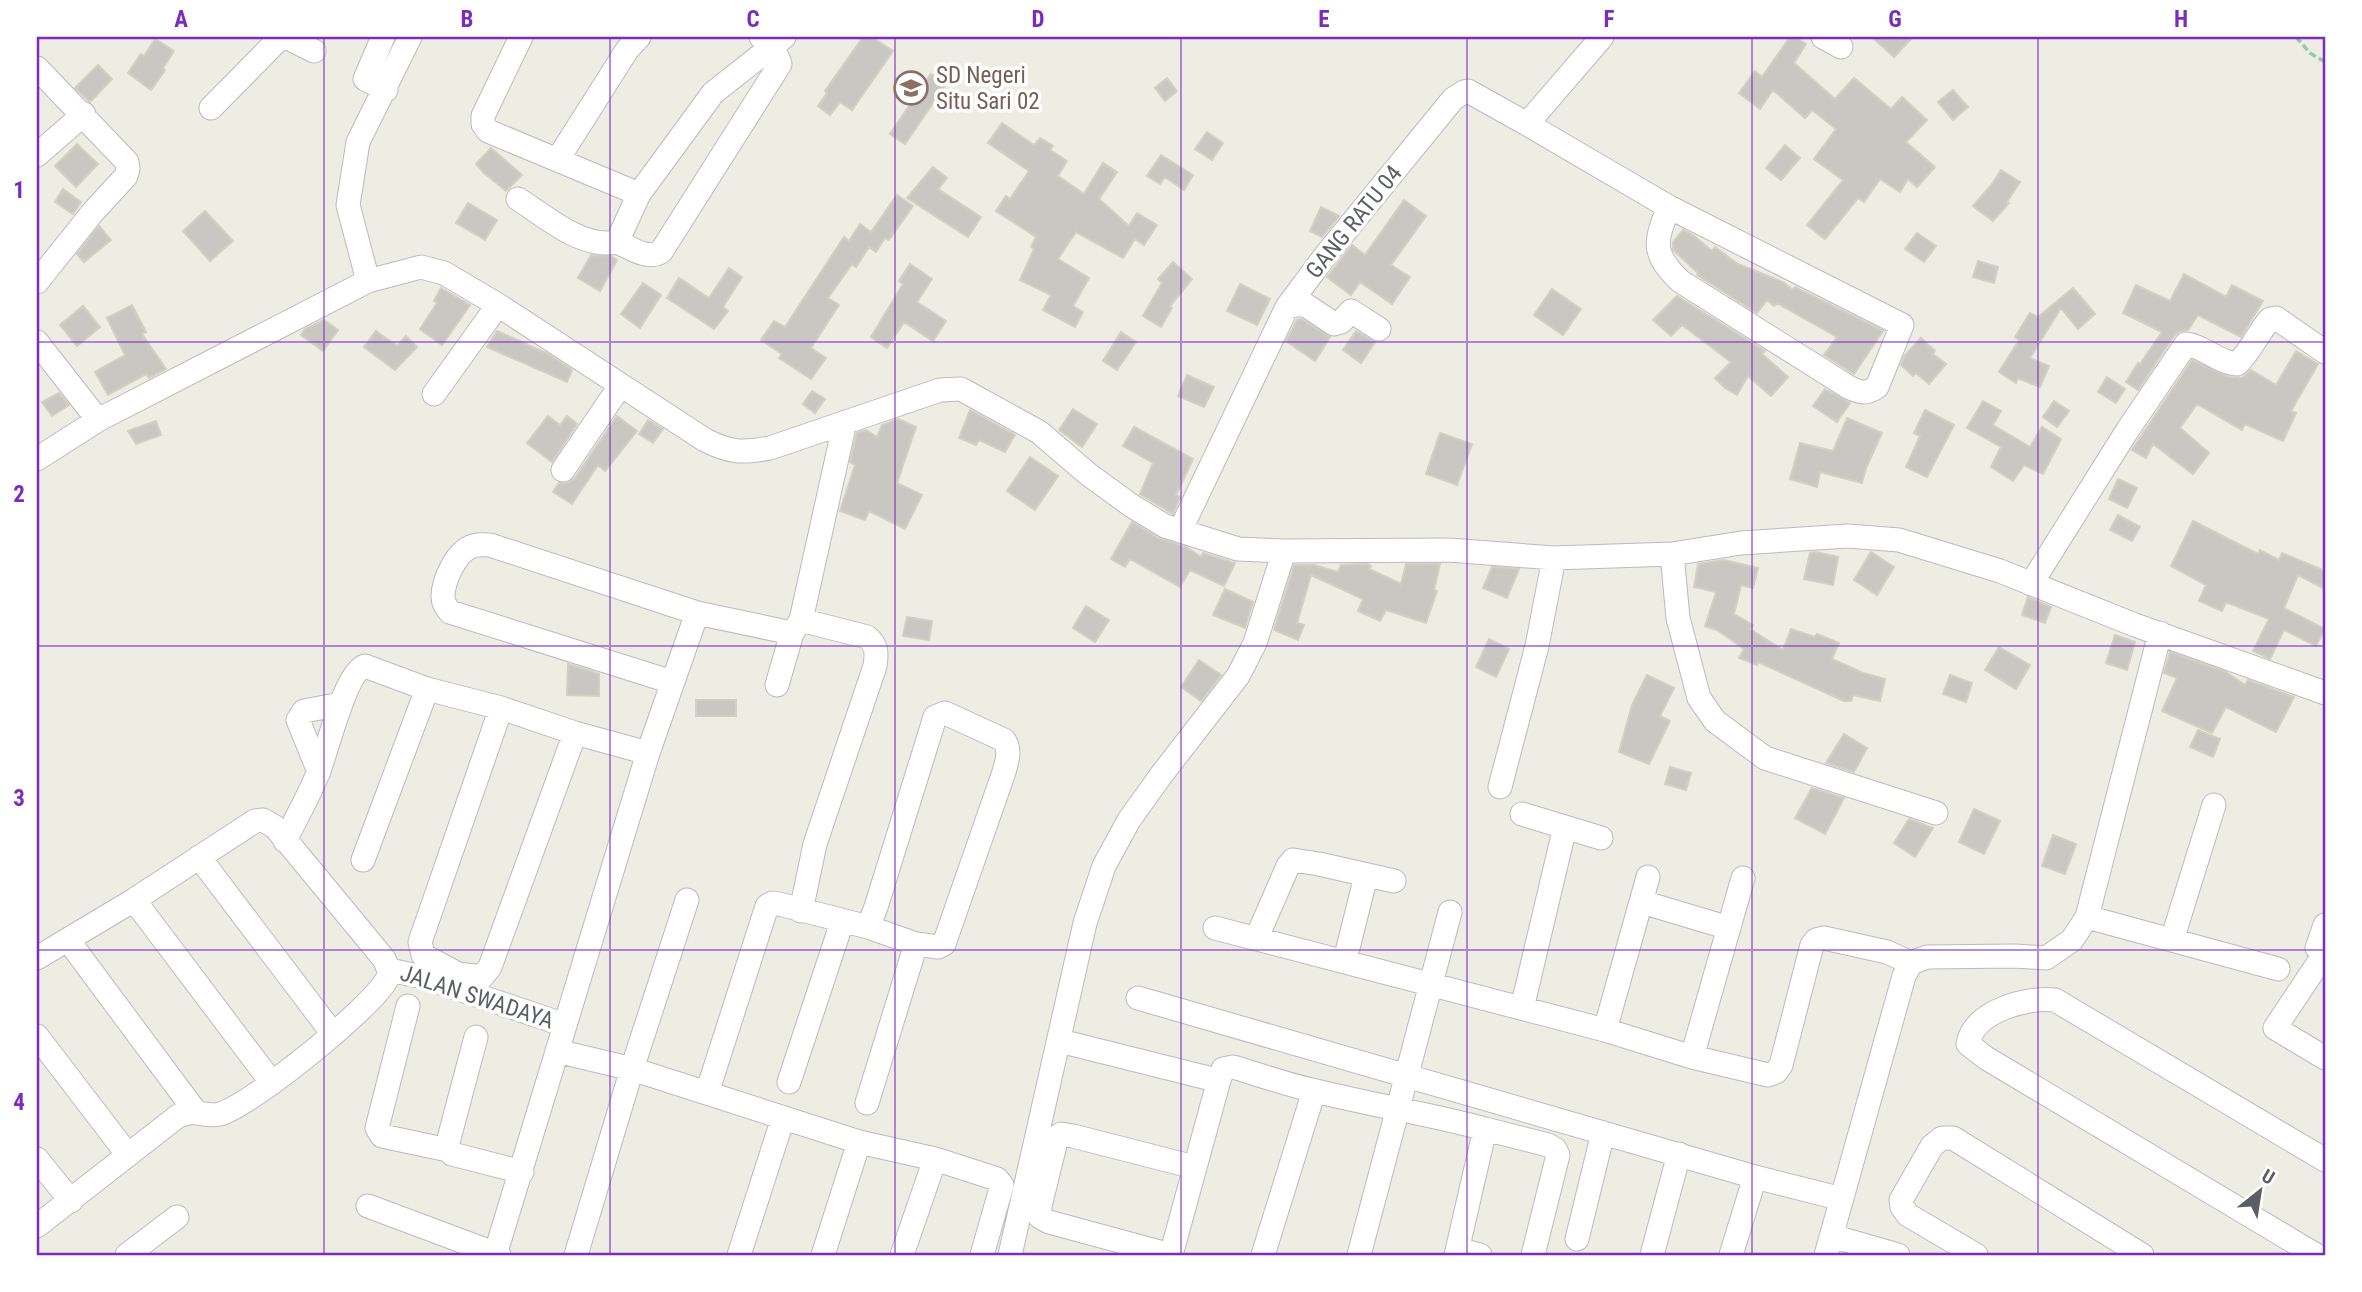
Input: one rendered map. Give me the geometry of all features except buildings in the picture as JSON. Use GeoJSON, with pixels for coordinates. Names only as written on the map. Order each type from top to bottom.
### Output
{"type":"FeatureCollection","features":[{"type":"Feature","properties":{"kind":"street"},"geometry":{"type":"LineString","coordinates":[[211,108],[281,37]]}},
{"type":"Feature","properties":{"kind":"street"},"geometry":{"type":"LineString","coordinates":[[286,37],[314,51]]}},
{"type":"Feature","properties":{"kind":"street"},"geometry":{"type":"LineString","coordinates":[[383,37],[365,79],[386,89]]}},
{"type":"Feature","properties":{"kind":"street"},"geometry":{"type":"LineString","coordinates":[[368,281],[348,205],[358,142],[410,37]]}},
{"type":"Feature","properties":{"kind":"street"},"geometry":{"type":"LineString","coordinates":[[521,37],[483,116],[482,124],[488,131],[639,194]]}},
{"type":"Feature","properties":{"kind":"street"},"geometry":{"type":"LineString","coordinates":[[558,159],[627,50],[639,37]]}},
{"type":"Feature","properties":{"kind":"street"},"geometry":{"type":"LineString","coordinates":[[1602,37],[1527,124],[1669,207],[1902,325],[1877,387],[1869,393],[1850,388],[1680,281],[1659,258],[1657,242],[1669,207]]}},
{"type":"Feature","properties":{"kind":"street"},"geometry":{"type":"LineString","coordinates":[[518,199],[586,241],[605,244],[617,242],[655,256],[661,252],[780,64],[772,41],[713,93],[639,194],[617,242]]}},
{"type":"Feature","properties":{"kind":"street"},"geometry":{"type":"LineString","coordinates":[[37,68],[84,114],[127,162],[128,169],[126,176],[93,212],[37,282]]}},
{"type":"Feature","properties":{"kind":"street","name":"GANG RATU 04"},"geometry":{"type":"LineString","coordinates":[[1180,531],[1287,307],[1325,256],[1460,94],[1468,91],[1476,94],[1527,124]]}},
{"type":"Feature","properties":{"kind":"street"},"geometry":{"type":"LineString","coordinates":[[37,155],[84,114]]}},
{"type":"Feature","properties":{"kind":"street"},"geometry":{"type":"LineString","coordinates":[[37,459],[98,420],[368,281],[421,267],[444,274],[498,305],[620,386],[727,451],[750,452],[771,448],[940,390],[961,389],[1039,432],[1132,506],[1165,526],[1238,549],[1449,550],[1554,558],[1672,554],[1741,543],[1848,536],[1899,540],[1957,556],[2160,634],[2325,693]]}},
{"type":"Feature","properties":{"kind":"street"},"geometry":{"type":"LineString","coordinates":[[1287,307],[1304,304],[1334,324],[1341,322],[1351,311],[1379,329]]}},
{"type":"Feature","properties":{"kind":"street"},"geometry":{"type":"LineString","coordinates":[[434,394],[498,305]]}},
{"type":"Feature","properties":{"kind":"street"},"geometry":{"type":"LineString","coordinates":[[2031,584],[2127,431],[2186,344],[2228,364],[2237,364],[2250,350],[2264,326],[2270,319],[2276,318],[2325,352]]}},
{"type":"Feature","properties":{"kind":"street"},"geometry":{"type":"LineString","coordinates":[[37,342],[98,420]]}},
{"type":"Feature","properties":{"kind":"street"},"geometry":{"type":"LineString","coordinates":[[563,470],[620,386]]}},
{"type":"Feature","properties":{"kind":"street"},"geometry":{"type":"LineString","coordinates":[[777,685],[797,627],[845,422]]}},
{"type":"Feature","properties":{"kind":"street"},"geometry":{"type":"LineString","coordinates":[[672,682],[450,612],[444,605],[443,596],[451,569],[463,552],[474,545],[490,545],[696,613],[867,637],[874,642],[877,652],[875,666],[815,844],[801,911]]}},
{"type":"Feature","properties":{"kind":"street"},"geometry":{"type":"LineString","coordinates":[[1010,1255],[1085,923],[1104,866],[1135,811],[1238,676],[1255,643],[1284,551]]}},
{"type":"Feature","properties":{"kind":"street"},"geometry":{"type":"LineString","coordinates":[[1672,554],[1678,618],[1699,698],[1715,721],[1765,758],[1936,813]]}},
{"type":"Feature","properties":{"kind":"street"},"geometry":{"type":"LineString","coordinates":[[1500,787],[1537,646],[1554,558]]}},
{"type":"Feature","properties":{"kind":"street"},"geometry":{"type":"LineString","coordinates":[[368,1206],[497,1255],[648,753],[696,613]]}},
{"type":"Feature","properties":{"kind":"street"},"geometry":{"type":"LineString","coordinates":[[1898,1255],[1829,1245],[1904,976],[1911,963],[1927,957],[2046,958],[2072,940],[2087,916],[2160,634]]}},
{"type":"Feature","properties":{"kind":"street"},"geometry":{"type":"LineString","coordinates":[[285,841],[318,772],[341,704],[356,671],[365,666],[428,689],[501,708],[575,733],[648,753]]}},
{"type":"Feature","properties":{"kind":"street"},"geometry":{"type":"LineString","coordinates":[[363,860],[428,689]]}},
{"type":"Feature","properties":{"kind":"street"},"geometry":{"type":"LineString","coordinates":[[318,772],[298,720],[304,711],[341,704]]}},
{"type":"Feature","properties":{"kind":"street"},"geometry":{"type":"LineString","coordinates":[[501,708],[420,942],[423,955],[458,974],[482,977],[491,967],[575,733]]}},
{"type":"Feature","properties":{"kind":"street"},"geometry":{"type":"LineString","coordinates":[[707,1093],[764,910],[772,904],[868,927],[916,944],[938,947],[944,944],[1004,772],[1008,754],[1008,746],[1004,740],[945,713],[935,717],[868,927]]}},
{"type":"Feature","properties":{"kind":"street"},"geometry":{"type":"LineString","coordinates":[[2172,940],[2214,805]]}},
{"type":"Feature","properties":{"kind":"street"},"geometry":{"type":"LineString","coordinates":[[1522,814],[1601,838]]}},
{"type":"Feature","properties":{"kind":"street"},"geometry":{"type":"LineString","coordinates":[[37,958],[134,900],[255,821],[268,822],[384,959],[389,970],[388,978],[375,994],[333,1034],[272,1083],[221,1114],[195,1111],[178,1116],[37,1226]]}},
{"type":"Feature","properties":{"kind":"street"},"geometry":{"type":"LineString","coordinates":[[1522,1008],[1564,827]]}},
{"type":"Feature","properties":{"kind":"street"},"geometry":{"type":"LineString","coordinates":[[200,857],[333,1034]]}},
{"type":"Feature","properties":{"kind":"street"},"geometry":{"type":"LineString","coordinates":[[1257,937],[1293,860],[1394,881]]}},
{"type":"Feature","properties":{"kind":"street"},"geometry":{"type":"LineString","coordinates":[[1348,948],[1366,876]]}},
{"type":"Feature","properties":{"kind":"street"},"geometry":{"type":"LineString","coordinates":[[1605,1030],[1648,877]]}},
{"type":"Feature","properties":{"kind":"street"},"geometry":{"type":"LineString","coordinates":[[1692,1057],[1743,878]]}},
{"type":"Feature","properties":{"kind":"street"},"geometry":{"type":"LineString","coordinates":[[134,900],[272,1083]]}},
{"type":"Feature","properties":{"kind":"street"},"geometry":{"type":"LineString","coordinates":[[576,1255],[687,900]]}},
{"type":"Feature","properties":{"kind":"street"},"geometry":{"type":"LineString","coordinates":[[1642,902],[1729,928]]}},
{"type":"Feature","properties":{"kind":"street"},"geometry":{"type":"LineString","coordinates":[[1359,1255],[1450,912]]}},
{"type":"Feature","properties":{"kind":"street"},"geometry":{"type":"LineString","coordinates":[[2087,916],[2278,969]]}},
{"type":"Feature","properties":{"kind":"street"},"geometry":{"type":"LineString","coordinates":[[789,1082],[842,922]]}},
{"type":"Feature","properties":{"kind":"street"},"geometry":{"type":"LineString","coordinates":[[2325,925],[2317,948],[2325,953],[2275,1028],[2325,1058]]}},
{"type":"Feature","properties":{"kind":"street"},"geometry":{"type":"LineString","coordinates":[[1215,928],[1605,1030],[1692,1057],[1768,1075],[1776,1072],[1781,1065],[1812,945],[1816,940],[1824,938],[1887,952],[1911,963]]}},
{"type":"Feature","properties":{"kind":"street"},"geometry":{"type":"LineString","coordinates":[[68,940],[195,1111]]}},
{"type":"Feature","properties":{"kind":"street"},"geometry":{"type":"LineString","coordinates":[[867,1102],[916,944]]}},
{"type":"Feature","properties":{"kind":"street","name":"JALAN SWADAYA"},"geometry":{"type":"LineString","coordinates":[[389,970],[423,977],[565,1025]]}},
{"type":"Feature","properties":{"kind":"street"},"geometry":{"type":"LineString","coordinates":[[1138,998],[1755,1177],[1842,1199]]}},
{"type":"Feature","properties":{"kind":"street"},"geometry":{"type":"LineString","coordinates":[[2316,1255],[1986,1058],[1968,1044],[1970,1036],[1984,1020],[2008,1006],[2037,1000],[2055,1000],[2325,1160]]}},
{"type":"Feature","properties":{"kind":"street"},"geometry":{"type":"LineString","coordinates":[[408,1006],[378,1133],[522,1172]]}},
{"type":"Feature","properties":{"kind":"street"},"geometry":{"type":"LineString","coordinates":[[37,1036],[128,1155]]}},
{"type":"Feature","properties":{"kind":"street"},"geometry":{"type":"LineString","coordinates":[[448,1150],[476,1037]]}},
{"type":"Feature","properties":{"kind":"street"},"geometry":{"type":"LineString","coordinates":[[1060,1041],[1219,1080]]}},
{"type":"Feature","properties":{"kind":"street"},"geometry":{"type":"LineString","coordinates":[[557,1051],[632,1069],[859,1142],[935,1159],[987,1175],[1001,1183],[982,1255]]}},
{"type":"Feature","properties":{"kind":"street"},"geometry":{"type":"LineString","coordinates":[[1194,1167],[1061,1134],[1056,1137],[1040,1206],[1040,1217],[1049,1223],[1171,1255],[1219,1080],[1223,1069],[1233,1068],[1314,1091],[1430,1114],[1555,1149],[1558,1155],[1533,1255]]}},
{"type":"Feature","properties":{"kind":"street"},"geometry":{"type":"LineString","coordinates":[[1263,1255],[1314,1091]]}},
{"type":"Feature","properties":{"kind":"street"},"geometry":{"type":"LineString","coordinates":[[739,1255],[783,1118]]}},
{"type":"Feature","properties":{"kind":"street"},"geometry":{"type":"LineString","coordinates":[[1480,1255],[1457,1252],[1485,1129]]}},
{"type":"Feature","properties":{"kind":"street"},"geometry":{"type":"LineString","coordinates":[[1577,1239],[1603,1133]]}},
{"type":"Feature","properties":{"kind":"street"},"geometry":{"type":"LineString","coordinates":[[1976,1255],[1908,1215],[1902,1207],[1901,1200],[1932,1146],[1942,1138],[1953,1138],[2142,1255]]}},
{"type":"Feature","properties":{"kind":"street"},"geometry":{"type":"LineString","coordinates":[[823,1255],[859,1142]]}},
{"type":"Feature","properties":{"kind":"street"},"geometry":{"type":"LineString","coordinates":[[1652,1255],[1679,1154]]}},
{"type":"Feature","properties":{"kind":"street"},"geometry":{"type":"LineString","coordinates":[[37,1159],[71,1202]]}},
{"type":"Feature","properties":{"kind":"street"},"geometry":{"type":"LineString","coordinates":[[902,1255],[935,1159]]}},
{"type":"Feature","properties":{"kind":"street"},"geometry":{"type":"LineString","coordinates":[[1731,1255],[1755,1177]]}},
{"type":"Feature","properties":{"kind":"street"},"geometry":{"type":"LineString","coordinates":[[127,1255],[177,1217]]}},
{"type":"Feature","properties":{"kind":"path"},"geometry":{"type":"LineString","coordinates":[[2296,37],[2310,53],[2325,62]]}},
{"type":"Feature","properties":{"kind":"place","name":"SD Negeri Situ Sari 02"},"geometry":{"type":"Point","coordinates":[911,88]}}]}
